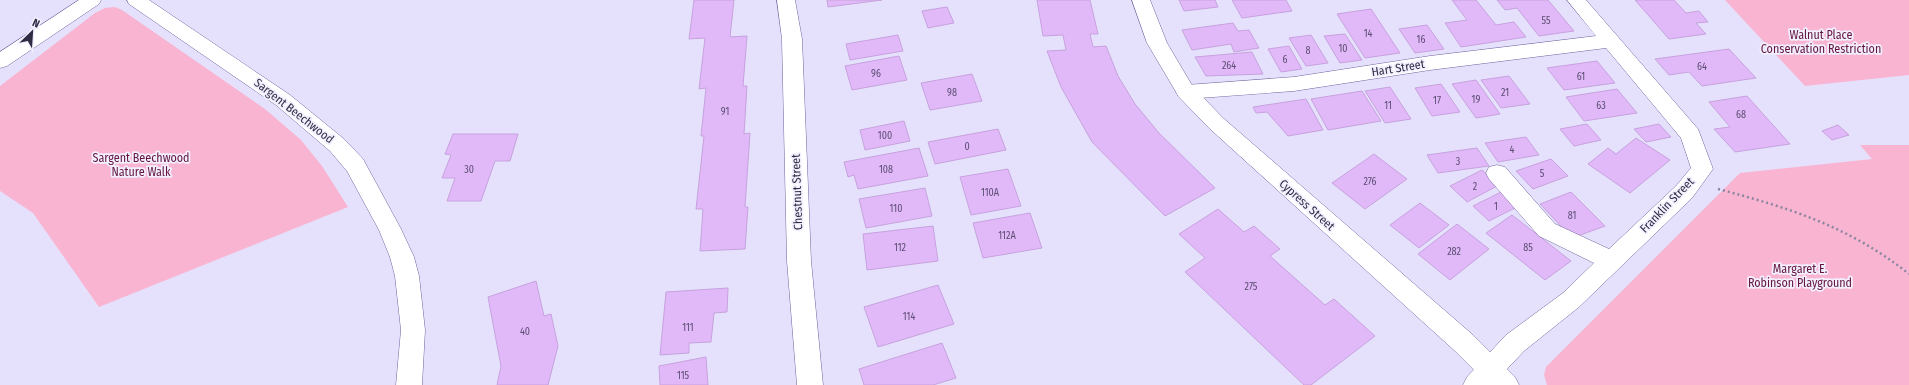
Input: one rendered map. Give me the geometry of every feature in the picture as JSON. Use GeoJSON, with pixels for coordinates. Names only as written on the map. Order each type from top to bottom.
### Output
{"type":"FeatureCollection","features":[{"type":"Feature","properties":{"kind":"street"},"geometry":{"type":"LineString","coordinates":[[0,61],[92,0]]}},
{"type":"Feature","properties":{"kind":"street","name":"Sargent Beechwood"},"geometry":{"type":"LineString","coordinates":[[136,0],[283,100],[337,145],[355,165],[390,229],[402,257],[407,276],[413,330],[412,362],[409,385]]}},
{"type":"Feature","properties":{"kind":"street","name":"Chestnut Street"},"geometry":{"type":"LineString","coordinates":[[786,0],[792,39],[799,261],[810,385]]}},
{"type":"Feature","properties":{"kind":"street","name":"Cypress Street"},"geometry":{"type":"LineString","coordinates":[[1141,0],[1157,43],[1186,92],[1216,123],[1491,380]]}},
{"type":"Feature","properties":{"kind":"street","name":"Franklin Street"},"geometry":{"type":"LineString","coordinates":[[1491,380],[1515,343],[1571,300],[1684,192],[1702,168],[1691,135],[1609,41],[1576,0]]}},
{"type":"Feature","properties":{"kind":"street","name":"Hart Street"},"geometry":{"type":"LineString","coordinates":[[1186,92],[1294,84],[1430,63],[1609,41]]}},
{"type":"Feature","properties":{"kind":"street"},"geometry":{"type":"LineString","coordinates":[[1497,173],[1547,230],[1611,261]]}},
{"type":"Feature","properties":{"kind":"path"},"geometry":{"type":"LineString","coordinates":[[1715,189],[1794,211],[1834,226],[1870,245],[1909,274]]}},
{"type":"Feature","properties":{"kind":"green space","name":"Walnut Place Conservation Restriction"},"geometry":{"type":"Polygon","coordinates":[[[1725,0],[1909,0],[1909,75],[1805,86],[1725,0]]]}},
{"type":"Feature","properties":{"kind":"green space","name":"Sargent Beechwood Nature Walk"},"geometry":{"type":"Polygon","coordinates":[[[115,7],[122,10],[265,109],[301,140],[322,166],[348,207],[99,307],[33,213],[0,191],[0,86],[95,13],[105,8],[115,7]]]}},
{"type":"Feature","properties":{"kind":"green space","name":"Margaret E. Robinson Playground"},"geometry":{"type":"Polygon","coordinates":[[[1860,145],[1909,145],[1909,385],[1547,385],[1544,375],[1546,367],[1740,173],[1872,159],[1860,145]]]}},
{"type":"Feature","properties":{"kind":"building"},"geometry":{"type":"Polygon","coordinates":[[[694,0],[734,0],[730,37],[747,36],[743,86],[747,86],[744,134],[750,133],[745,207],[748,207],[745,249],[700,251],[703,209],[696,209],[704,136],[701,136],[706,88],[699,89],[705,38],[689,39],[694,0]]]}},
{"type":"Feature","properties":{"kind":"building"},"geometry":{"type":"Polygon","coordinates":[[[827,0],[882,0],[828,7],[827,0]]]}},
{"type":"Feature","properties":{"kind":"building"},"geometry":{"type":"Polygon","coordinates":[[[1037,0],[1090,0],[1098,34],[1090,34],[1093,47],[1106,46],[1118,76],[1135,104],[1159,133],[1215,188],[1165,216],[1092,142],[1061,87],[1047,51],[1066,50],[1063,35],[1043,36],[1037,0]]]}},
{"type":"Feature","properties":{"kind":"building"},"geometry":{"type":"Polygon","coordinates":[[[1179,0],[1215,0],[1218,7],[1184,11],[1179,0]]]}},
{"type":"Feature","properties":{"kind":"building"},"geometry":{"type":"Polygon","coordinates":[[[1232,0],[1286,0],[1292,11],[1242,18],[1232,0]]]}},
{"type":"Feature","properties":{"kind":"building"},"geometry":{"type":"Polygon","coordinates":[[[1452,0],[1476,0],[1496,25],[1514,22],[1526,37],[1461,47],[1445,23],[1467,20],[1452,0]]]}},
{"type":"Feature","properties":{"kind":"building"},"geometry":{"type":"Polygon","coordinates":[[[1497,0],[1548,0],[1574,31],[1539,36],[1517,8],[1505,10],[1497,0]]]}},
{"type":"Feature","properties":{"kind":"building"},"geometry":{"type":"Polygon","coordinates":[[[1635,0],[1674,0],[1686,13],[1699,11],[1708,22],[1696,23],[1706,34],[1669,39],[1635,0]]]}},
{"type":"Feature","properties":{"kind":"building"},"geometry":{"type":"Polygon","coordinates":[[[947,7],[954,23],[928,28],[922,11],[947,7]]]}},
{"type":"Feature","properties":{"kind":"building"},"geometry":{"type":"Polygon","coordinates":[[[1371,9],[1400,53],[1365,58],[1337,14],[1371,9]]]}},
{"type":"Feature","properties":{"kind":"building"},"geometry":{"type":"Polygon","coordinates":[[[1233,23],[1238,31],[1249,30],[1259,48],[1234,52],[1231,44],[1192,50],[1182,30],[1233,23]]]}},
{"type":"Feature","properties":{"kind":"building"},"geometry":{"type":"Polygon","coordinates":[[[1427,25],[1444,49],[1415,53],[1399,29],[1427,25]]]}},
{"type":"Feature","properties":{"kind":"building"},"geometry":{"type":"Polygon","coordinates":[[[1345,34],[1362,60],[1340,63],[1324,36],[1345,34]]]}},
{"type":"Feature","properties":{"kind":"building"},"geometry":{"type":"Polygon","coordinates":[[[898,35],[903,51],[850,60],[846,44],[898,35]]]}},
{"type":"Feature","properties":{"kind":"building"},"geometry":{"type":"Polygon","coordinates":[[[1311,35],[1328,63],[1306,66],[1289,38],[1311,35]]]}},
{"type":"Feature","properties":{"kind":"building"},"geometry":{"type":"Polygon","coordinates":[[[1289,46],[1302,69],[1281,72],[1268,49],[1289,46]]]}},
{"type":"Feature","properties":{"kind":"building"},"geometry":{"type":"Polygon","coordinates":[[[1729,49],[1756,78],[1702,86],[1689,72],[1669,75],[1655,59],[1729,49]]]}},
{"type":"Feature","properties":{"kind":"building"},"geometry":{"type":"Polygon","coordinates":[[[1252,52],[1263,74],[1206,76],[1195,57],[1252,52]]]}},
{"type":"Feature","properties":{"kind":"building"},"geometry":{"type":"Polygon","coordinates":[[[899,56],[907,80],[852,90],[845,66],[899,56]]]}},
{"type":"Feature","properties":{"kind":"building"},"geometry":{"type":"Polygon","coordinates":[[[1597,61],[1615,83],[1564,90],[1547,68],[1597,61]]]}},
{"type":"Feature","properties":{"kind":"building"},"geometry":{"type":"Polygon","coordinates":[[[972,74],[982,101],[930,110],[921,83],[972,74]]]}},
{"type":"Feature","properties":{"kind":"building"},"geometry":{"type":"Polygon","coordinates":[[[1509,76],[1530,104],[1501,108],[1481,80],[1509,76]]]}},
{"type":"Feature","properties":{"kind":"building"},"geometry":{"type":"Polygon","coordinates":[[[1476,80],[1500,114],[1476,118],[1452,84],[1476,80]]]}},
{"type":"Feature","properties":{"kind":"building"},"geometry":{"type":"Polygon","coordinates":[[[1441,84],[1460,112],[1432,116],[1415,88],[1441,84]]]}},
{"type":"Feature","properties":{"kind":"building"},"geometry":{"type":"Polygon","coordinates":[[[1390,87],[1411,119],[1385,123],[1365,91],[1390,87]]]}},
{"type":"Feature","properties":{"kind":"building"},"geometry":{"type":"Polygon","coordinates":[[[1617,89],[1637,113],[1584,121],[1566,97],[1617,89]]]}},
{"type":"Feature","properties":{"kind":"building"},"geometry":{"type":"Polygon","coordinates":[[[1362,91],[1381,121],[1328,130],[1311,99],[1362,91]]]}},
{"type":"Feature","properties":{"kind":"building"},"geometry":{"type":"Polygon","coordinates":[[[1747,96],[1790,144],[1735,152],[1714,129],[1730,127],[1709,102],[1747,96]]]}},
{"type":"Feature","properties":{"kind":"building"},"geometry":{"type":"Polygon","coordinates":[[[1306,99],[1323,130],[1288,136],[1267,112],[1256,113],[1253,107],[1306,99]]]}},
{"type":"Feature","properties":{"kind":"building"},"geometry":{"type":"Polygon","coordinates":[[[904,121],[910,141],[865,150],[860,130],[904,121]]]}},
{"type":"Feature","properties":{"kind":"building"},"geometry":{"type":"Polygon","coordinates":[[[1587,124],[1601,140],[1574,146],[1560,129],[1587,124]]]}},
{"type":"Feature","properties":{"kind":"building"},"geometry":{"type":"Polygon","coordinates":[[[1659,124],[1671,137],[1646,142],[1634,129],[1659,124]]]}},
{"type":"Feature","properties":{"kind":"building"},"geometry":{"type":"Polygon","coordinates":[[[1838,125],[1849,135],[1832,140],[1822,131],[1838,125]]]}},
{"type":"Feature","properties":{"kind":"building"},"geometry":{"type":"Polygon","coordinates":[[[998,129],[1006,150],[935,164],[928,142],[998,129]]]}},
{"type":"Feature","properties":{"kind":"building"},"geometry":{"type":"Polygon","coordinates":[[[453,134],[518,134],[510,161],[495,161],[481,201],[447,201],[455,178],[442,178],[451,155],[445,154],[453,134]]]}},
{"type":"Feature","properties":{"kind":"building"},"geometry":{"type":"Polygon","coordinates":[[[1526,137],[1539,155],[1498,162],[1485,143],[1526,137]]]}},
{"type":"Feature","properties":{"kind":"building"},"geometry":{"type":"Polygon","coordinates":[[[1636,138],[1670,160],[1630,193],[1588,164],[1608,148],[1616,154],[1636,138]]]}},
{"type":"Feature","properties":{"kind":"building"},"geometry":{"type":"Polygon","coordinates":[[[919,148],[928,176],[858,189],[854,175],[848,177],[844,162],[919,148]]]}},
{"type":"Feature","properties":{"kind":"building"},"geometry":{"type":"Polygon","coordinates":[[[1477,148],[1489,166],[1438,173],[1427,155],[1477,148]]]}},
{"type":"Feature","properties":{"kind":"building"},"geometry":{"type":"Polygon","coordinates":[[[1374,154],[1407,179],[1365,209],[1332,183],[1374,154]]]}},
{"type":"Feature","properties":{"kind":"building"},"geometry":{"type":"Polygon","coordinates":[[[1551,159],[1568,176],[1533,189],[1516,171],[1551,159]]]}},
{"type":"Feature","properties":{"kind":"building"},"geometry":{"type":"Polygon","coordinates":[[[1008,169],[1021,206],[971,215],[960,177],[1008,169]]]}},
{"type":"Feature","properties":{"kind":"building"},"geometry":{"type":"Polygon","coordinates":[[[1482,170],[1499,185],[1467,202],[1450,186],[1482,170]]]}},
{"type":"Feature","properties":{"kind":"building"},"geometry":{"type":"Polygon","coordinates":[[[925,188],[932,216],[866,228],[859,199],[925,188]]]}},
{"type":"Feature","properties":{"kind":"building"},"geometry":{"type":"Polygon","coordinates":[[[1503,191],[1519,206],[1489,221],[1473,206],[1503,191]]]}},
{"type":"Feature","properties":{"kind":"building"},"geometry":{"type":"Polygon","coordinates":[[[1571,192],[1605,226],[1572,238],[1540,204],[1571,192]]]}},
{"type":"Feature","properties":{"kind":"building"},"geometry":{"type":"Polygon","coordinates":[[[1420,203],[1449,225],[1419,248],[1390,225],[1420,203]]]}},
{"type":"Feature","properties":{"kind":"building"},"geometry":{"type":"Polygon","coordinates":[[[1218,209],[1244,232],[1254,226],[1280,249],[1270,256],[1325,305],[1334,299],[1375,336],[1311,385],[1304,385],[1185,272],[1205,258],[1179,234],[1218,209]]]}},
{"type":"Feature","properties":{"kind":"building"},"geometry":{"type":"Polygon","coordinates":[[[1030,213],[1042,248],[983,258],[973,223],[1030,213]]]}},
{"type":"Feature","properties":{"kind":"building"},"geometry":{"type":"Polygon","coordinates":[[[1512,215],[1571,261],[1545,280],[1486,233],[1512,215]]]}},
{"type":"Feature","properties":{"kind":"building"},"geometry":{"type":"Polygon","coordinates":[[[1457,224],[1489,249],[1450,280],[1418,254],[1457,224]]]}},
{"type":"Feature","properties":{"kind":"building"},"geometry":{"type":"Polygon","coordinates":[[[933,226],[938,261],[867,270],[863,234],[933,226]]]}},
{"type":"Feature","properties":{"kind":"building"},"geometry":{"type":"Polygon","coordinates":[[[536,281],[544,316],[551,314],[558,346],[548,385],[497,385],[501,366],[488,297],[536,281]]]}},
{"type":"Feature","properties":{"kind":"building"},"geometry":{"type":"Polygon","coordinates":[[[938,285],[954,324],[878,347],[864,307],[938,285]]]}},
{"type":"Feature","properties":{"kind":"building"},"geometry":{"type":"Polygon","coordinates":[[[728,288],[727,312],[714,313],[711,342],[689,343],[689,353],[660,355],[666,292],[728,288]]]}},
{"type":"Feature","properties":{"kind":"building"},"geometry":{"type":"Polygon","coordinates":[[[942,343],[956,378],[933,385],[864,385],[859,369],[942,343]]]}},
{"type":"Feature","properties":{"kind":"building"},"geometry":{"type":"Polygon","coordinates":[[[706,357],[708,385],[660,385],[659,366],[706,357]]]}}]}
